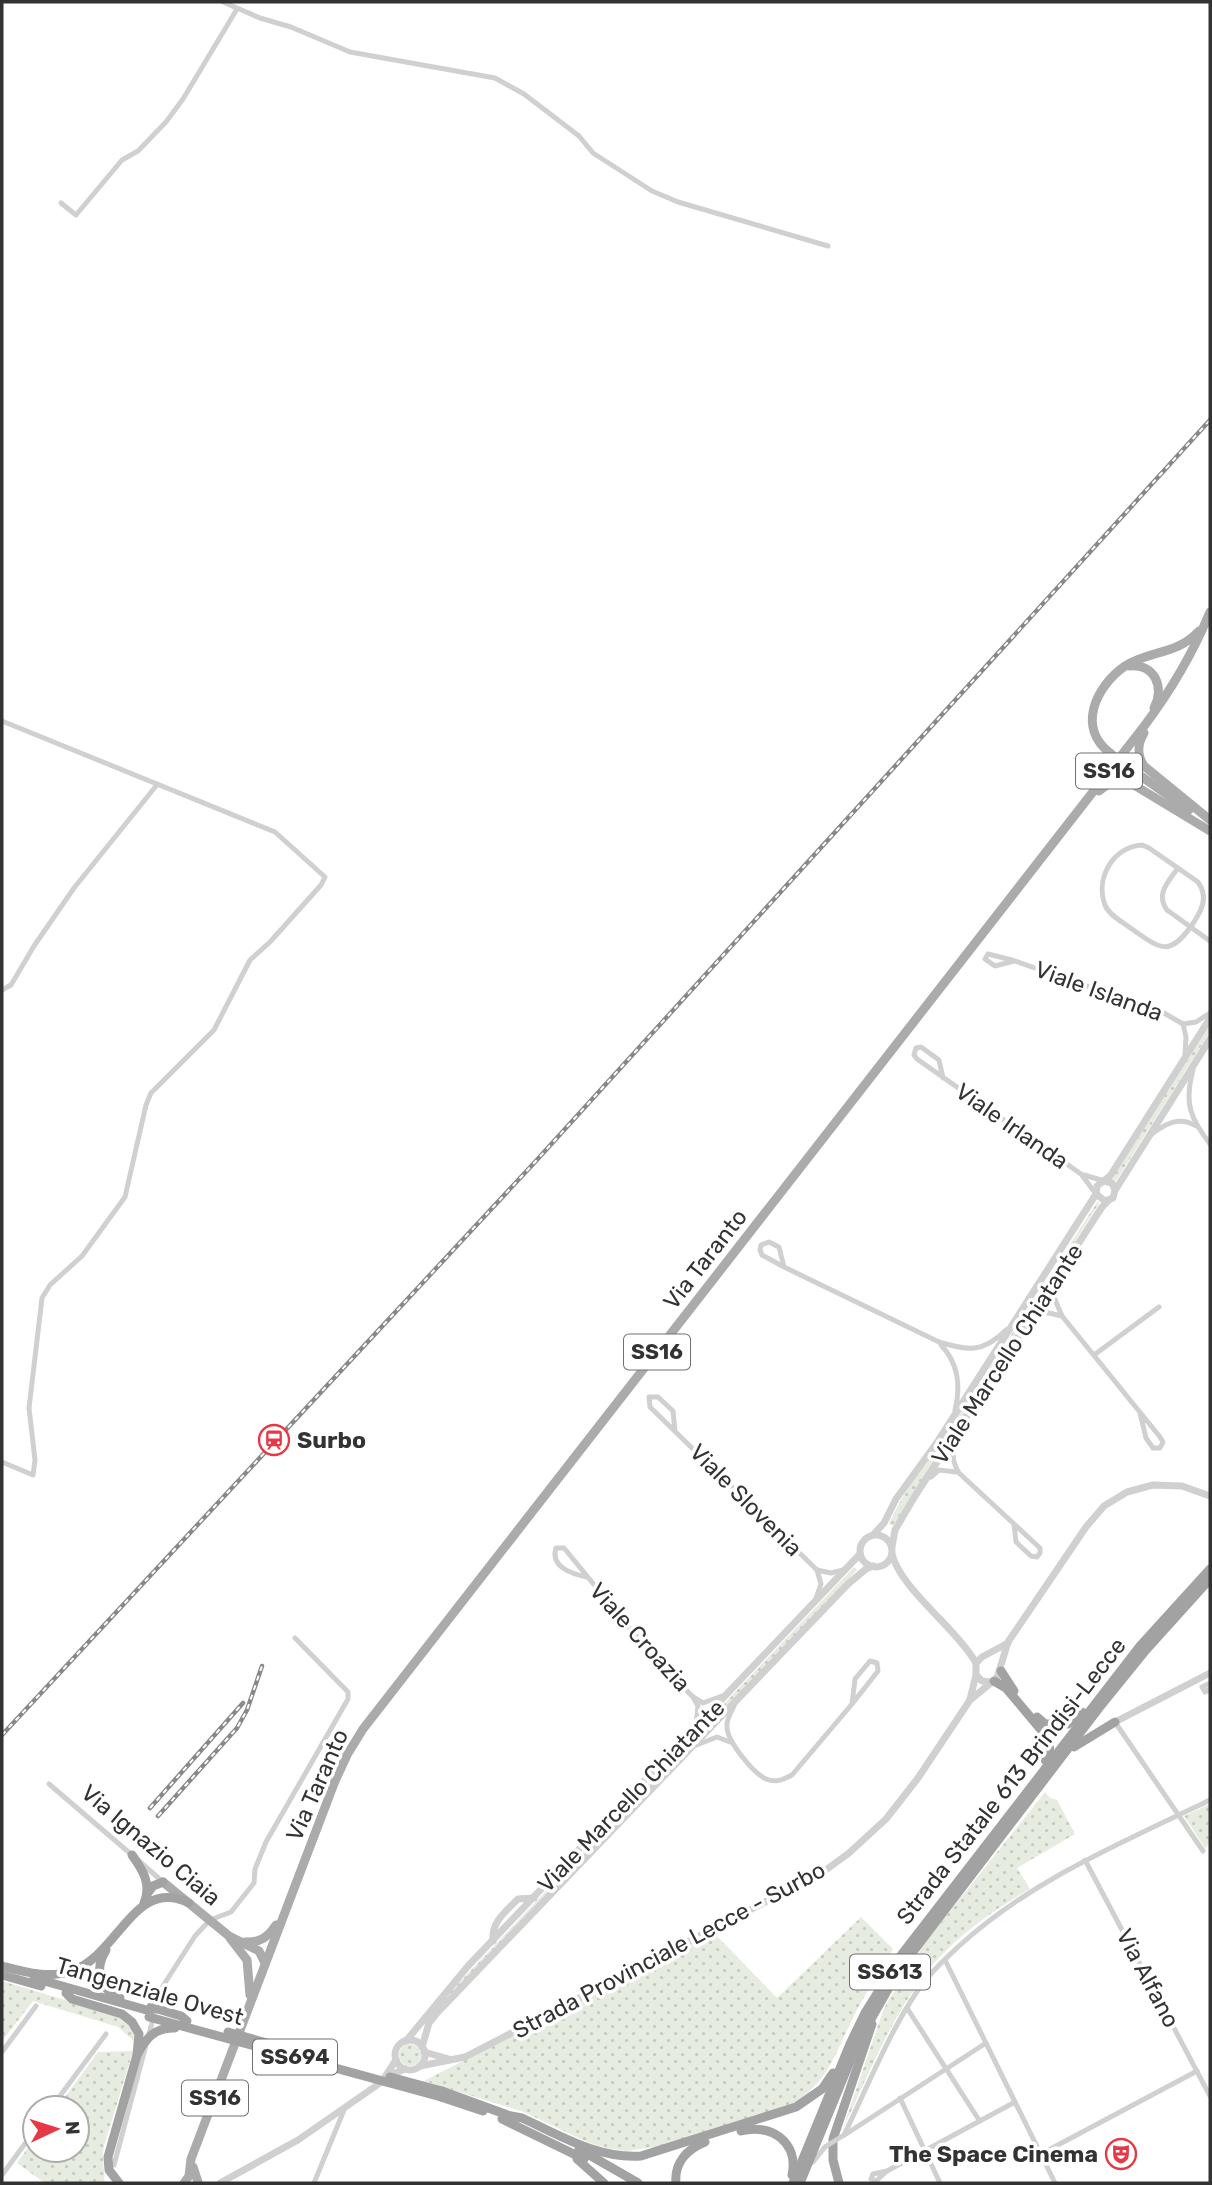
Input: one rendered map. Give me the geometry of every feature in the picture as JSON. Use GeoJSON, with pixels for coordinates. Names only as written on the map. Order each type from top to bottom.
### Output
{"type":"FeatureCollection","features":[{"type":"Feature","properties":{"kind":"highway","name":"Strada Statale 613 Brindisi-Lecce"},"geometry":{"type":"LineString","coordinates":[[791,2183],[865,2012],[902,1954],[1140,1646],[1210,1569]]}},
{"type":"Feature","properties":{"kind":"highway","name":"Strada Statale 613 Brindisi-Lecce"},"geometry":{"type":"LineString","coordinates":[[801,2183],[858,2042],[890,1984],[1146,1650],[1210,1579]]}},
{"type":"Feature","properties":{"kind":"highway"},"geometry":{"type":"LineString","coordinates":[[1001,1669],[1034,1715],[1045,1724],[1058,1725],[1068,1724],[1077,1718],[1103,1685],[1117,1675]]}},
{"type":"Feature","properties":{"kind":"highway"},"geometry":{"type":"LineString","coordinates":[[992,1681],[1006,1688],[1041,1728],[1050,1746],[1049,1756],[1013,1802],[1006,1817]]}},
{"type":"Feature","properties":{"kind":"highway"},"geometry":{"type":"LineString","coordinates":[[1032,1796],[1040,1791],[1079,1743],[1115,1722]]}},
{"type":"Feature","properties":{"kind":"highway"},"geometry":{"type":"LineString","coordinates":[[132,1855],[144,1873],[150,1896]]}},
{"type":"Feature","properties":{"kind":"highway"},"geometry":{"type":"LineString","coordinates":[[2,1968],[34,1974],[63,1974],[83,1967],[143,1905],[153,1886],[163,1882]]}},
{"type":"Feature","properties":{"kind":"highway"},"geometry":{"type":"LineString","coordinates":[[150,1896],[168,1895],[189,1902]]}},
{"type":"Feature","properties":{"kind":"highway"},"geometry":{"type":"LineString","coordinates":[[110,1942],[99,1964],[102,1983],[112,1994],[150,2012]]}},
{"type":"Feature","properties":{"kind":"highway"},"geometry":{"type":"LineString","coordinates":[[839,2183],[834,2160],[836,2129],[874,2019],[916,1947]]}},
{"type":"Feature","properties":{"kind":"highway","name":"Tangenziale Ovest"},"geometry":{"type":"LineString","coordinates":[[2,1968],[150,2012],[229,2039],[442,2094],[528,2130],[627,2183]]}},
{"type":"Feature","properties":{"kind":"highway","name":"Tangenziale Ovest"},"geometry":{"type":"LineString","coordinates":[[2,1975],[187,2021],[511,2116],[553,2135],[638,2183]]}},
{"type":"Feature","properties":{"kind":"highway"},"geometry":{"type":"LineString","coordinates":[[66,1993],[72,1999],[117,2011],[128,2017],[139,2034],[137,2054],[108,2157],[109,2170],[119,2183]]}},
{"type":"Feature","properties":{"kind":"highway"},"geometry":{"type":"LineString","coordinates":[[511,2116],[522,2118],[598,2152],[630,2157],[650,2154],[783,2113],[806,2102],[822,2088],[832,2074],[865,2012]]}},
{"type":"Feature","properties":{"kind":"highway"},"geometry":{"type":"LineString","coordinates":[[137,2054],[150,2035],[168,2028],[229,2039]]}},
{"type":"Feature","properties":{"kind":"highway"},"geometry":{"type":"LineString","coordinates":[[677,2183],[682,2159],[695,2146],[754,2128],[778,2134],[788,2146],[793,2160],[791,2183]]}},
{"type":"Feature","properties":{"kind":"highway"},"geometry":{"type":"LineString","coordinates":[[528,2130],[575,2158],[604,2183]]}},
{"type":"Feature","properties":{"kind":"main road","name":"Via Taranto"},"geometry":{"type":"LineString","coordinates":[[184,2183],[265,1963],[346,1755],[363,1729],[1145,725],[1188,661],[1210,612]]}},
{"type":"Feature","properties":{"kind":"main road"},"geometry":{"type":"LineString","coordinates":[[1205,625],[1188,643],[1124,667],[1107,684],[1091,711],[1097,740],[1110,753],[1210,826]]}},
{"type":"Feature","properties":{"kind":"main road"},"geometry":{"type":"LineString","coordinates":[[1124,667],[1138,665],[1157,679],[1160,689],[1158,701],[1145,725]]}},
{"type":"Feature","properties":{"kind":"main road"},"geometry":{"type":"LineString","coordinates":[[1170,691],[1164,706],[1142,737],[1138,748],[1139,758],[1151,773],[1210,820]]}},
{"type":"Feature","properties":{"kind":"main road"},"geometry":{"type":"LineString","coordinates":[[1074,817],[1101,789],[1118,782],[1129,782],[1210,831]]}},
{"type":"Feature","properties":{"kind":"main road","name":"Via Ignazio Ciaia"},"geometry":{"type":"LineString","coordinates":[[163,1882],[229,1936],[259,1951],[265,1963]]}},
{"type":"Feature","properties":{"kind":"main road"},"geometry":{"type":"LineString","coordinates":[[240,1942],[257,1942],[268,1936],[285,1912]]}},
{"type":"Feature","properties":{"kind":"main road","name":"Via Ignazio Ciaia"},"geometry":{"type":"LineString","coordinates":[[229,1936],[247,1961]]}},
{"type":"Feature","properties":{"kind":"main road"},"geometry":{"type":"LineString","coordinates":[[247,1961],[254,1964],[265,1963]]}},
{"type":"Feature","properties":{"kind":"main road"},"geometry":{"type":"LineString","coordinates":[[247,1961],[250,2004]]}},
{"type":"Feature","properties":{"kind":"main road","name":"Via Taranto"},"geometry":{"type":"LineString","coordinates":[[184,2183],[199,2183],[192,2166],[196,2148]]}},
{"type":"Feature","properties":{"kind":"street"},"geometry":{"type":"LineString","coordinates":[[223,2],[350,51],[495,78],[524,94],[579,136],[593,153],[652,191],[678,202],[828,246]]}},
{"type":"Feature","properties":{"kind":"street"},"geometry":{"type":"LineString","coordinates":[[61,203],[76,215],[122,160],[148,142],[183,99],[237,9]]}},
{"type":"Feature","properties":{"kind":"street"},"geometry":{"type":"LineString","coordinates":[[2,721],[156,786],[275,832],[325,877],[270,942],[250,960],[214,1030],[151,1093],[125,1197],[82,1256],[45,1291],[39,1310],[29,1408],[33,1475],[2,1462]]}},
{"type":"Feature","properties":{"kind":"street"},"geometry":{"type":"LineString","coordinates":[[2,990],[11,985],[74,888],[156,786]]}},
{"type":"Feature","properties":{"kind":"street"},"geometry":{"type":"LineString","coordinates":[[1142,845],[1178,868],[1198,882],[1202,889],[1203,907],[1179,942],[1168,946],[1155,945],[1113,915],[1105,906],[1104,877],[1112,861],[1126,848],[1142,845]]}},
{"type":"Feature","properties":{"kind":"street"},"geometry":{"type":"LineString","coordinates":[[1178,868],[1163,891],[1162,902],[1165,908],[1210,941]]}},
{"type":"Feature","properties":{"kind":"street","name":"Viale Islanda"},"geometry":{"type":"LineString","coordinates":[[1014,961],[1164,1013],[1183,1024],[1196,1022],[1210,1013]]}},
{"type":"Feature","properties":{"kind":"street","name":"Viale Marcello Chiatante"},"geometry":{"type":"LineString","coordinates":[[378,2086],[396,2060],[396,2050],[431,2008],[860,1554],[862,1544],[884,1523],[896,1499],[954,1415],[1096,1194],[1097,1186],[1110,1177],[1210,1018]]}},
{"type":"Feature","properties":{"kind":"street","name":"Viale Islanda"},"geometry":{"type":"LineString","coordinates":[[1183,1024],[1186,1037],[1184,1059]]}},
{"type":"Feature","properties":{"kind":"street","name":"Viale Marcello Chiatante"},"geometry":{"type":"LineString","coordinates":[[420,2066],[429,2022],[437,2013],[848,1584],[862,1572],[888,1562],[895,1530],[915,1496],[1102,1207],[1113,1198],[1115,1189],[1210,1040]]}},
{"type":"Feature","properties":{"kind":"street","name":"Viale Irlanda"},"geometry":{"type":"LineString","coordinates":[[943,1077],[939,1060],[921,1047],[916,1048],[914,1055],[917,1059],[1081,1174],[1096,1194]]}},
{"type":"Feature","properties":{"kind":"street"},"geometry":{"type":"LineString","coordinates":[[1195,1064],[1188,1096],[1196,1126],[1210,1144]]}},
{"type":"Feature","properties":{"kind":"street"},"geometry":{"type":"LineString","coordinates":[[1147,1138],[1173,1122],[1189,1122],[1196,1126]]}},
{"type":"Feature","properties":{"kind":"street","name":"Viale Irlanda"},"geometry":{"type":"LineString","coordinates":[[1081,1174],[1104,1181]]}},
{"type":"Feature","properties":{"kind":"street"},"geometry":{"type":"LineString","coordinates":[[1104,1181],[1112,1183],[1115,1189]]}},
{"type":"Feature","properties":{"kind":"street"},"geometry":{"type":"LineString","coordinates":[[1096,1194],[1101,1200],[1109,1200]]}},
{"type":"Feature","properties":{"kind":"street"},"geometry":{"type":"LineString","coordinates":[[784,1267],[779,1247],[769,1242],[761,1245],[762,1255],[784,1267],[939,1342],[961,1349],[971,1350],[996,1339],[1012,1324]]}},
{"type":"Feature","properties":{"kind":"street"},"geometry":{"type":"LineString","coordinates":[[1060,1271],[1053,1295],[1062,1316],[1160,1437],[1163,1442],[1160,1448],[1153,1448],[1146,1438],[1140,1413]]}},
{"type":"Feature","properties":{"kind":"street"},"geometry":{"type":"LineString","coordinates":[[1094,1355],[1159,1307]]}},
{"type":"Feature","properties":{"kind":"street"},"geometry":{"type":"LineString","coordinates":[[1030,1318],[1044,1312],[1062,1316]]}},
{"type":"Feature","properties":{"kind":"street"},"geometry":{"type":"LineString","coordinates":[[939,1342],[957,1371],[959,1391],[954,1415]]}},
{"type":"Feature","properties":{"kind":"street","name":"Viale Slovenia"},"geometry":{"type":"LineString","coordinates":[[675,1431],[673,1411],[659,1396],[649,1397],[650,1407],[817,1570],[821,1584],[814,1605]]}},
{"type":"Feature","properties":{"kind":"street"},"geometry":{"type":"LineString","coordinates":[[957,1430],[951,1449],[959,1473],[1040,1548],[1037,1557],[1031,1556],[1016,1542],[1014,1524]]}},
{"type":"Feature","properties":{"kind":"street"},"geometry":{"type":"LineString","coordinates":[[915,1496],[939,1470],[959,1473]]}},
{"type":"Feature","properties":{"kind":"street"},"geometry":{"type":"LineString","coordinates":[[1009,1642],[981,1659],[976,1675],[982,1681],[992,1681],[1001,1669],[1009,1642],[1086,1527],[1115,1498],[1139,1488],[1167,1484],[1195,1489],[1210,1496]]}},
{"type":"Feature","properties":{"kind":"street"},"geometry":{"type":"LineString","coordinates":[[873,1535],[887,1539],[904,1577],[967,1648],[981,1659],[994,1657],[1001,1669]]}},
{"type":"Feature","properties":{"kind":"street","name":"Viale Croazia"},"geometry":{"type":"LineString","coordinates":[[587,1577],[566,1573],[555,1559],[556,1548],[564,1548],[651,1654],[693,1697],[704,1703],[711,1702],[731,1691]]}},
{"type":"Feature","properties":{"kind":"street"},"geometry":{"type":"LineString","coordinates":[[860,1554],[865,1562],[887,1567],[904,1577]]}},
{"type":"Feature","properties":{"kind":"street","name":"Viale Slovenia"},"geometry":{"type":"LineString","coordinates":[[817,1570],[831,1573],[846,1569]]}},
{"type":"Feature","properties":{"kind":"street"},"geometry":{"type":"LineString","coordinates":[[114,2165],[161,1989],[181,1955],[210,1920],[231,1912],[254,1883],[255,1869],[266,1842],[348,1699],[348,1692],[295,1638]]}},
{"type":"Feature","properties":{"kind":"street"},"geometry":{"type":"LineString","coordinates":[[735,1703],[726,1725],[731,1742],[759,1774],[768,1780],[781,1781],[792,1775],[852,1704],[878,1671],[877,1663],[870,1661],[855,1679],[852,1704]]}},
{"type":"Feature","properties":{"kind":"street"},"geometry":{"type":"LineString","coordinates":[[1203,1851],[1115,1722],[1210,1673]]}},
{"type":"Feature","properties":{"kind":"street","name":"Strada Provinciale Lecce - Surbo"},"geometry":{"type":"LineString","coordinates":[[970,1700],[976,1675]]}},
{"type":"Feature","properties":{"kind":"street","name":"Strada Provinciale Lecce - Surbo"},"geometry":{"type":"LineString","coordinates":[[420,2066],[465,2057],[823,1872],[886,1819],[918,1778],[970,1700],[992,1681]]}},
{"type":"Feature","properties":{"kind":"street"},"geometry":{"type":"LineString","coordinates":[[1210,1683],[1202,1687],[1205,1692],[1210,1689]]}},
{"type":"Feature","properties":{"kind":"street","name":"Viale Croazia"},"geometry":{"type":"LineString","coordinates":[[693,1697],[698,1713],[694,1730]]}},
{"type":"Feature","properties":{"kind":"street"},"geometry":{"type":"LineString","coordinates":[[694,1746],[717,1737],[731,1742]]}},
{"type":"Feature","properties":{"kind":"street","name":"Via Ignazio Ciaia"},"geometry":{"type":"LineString","coordinates":[[49,1784],[163,1882]]}},
{"type":"Feature","properties":{"kind":"street"},"geometry":{"type":"LineString","coordinates":[[844,2135],[907,2008],[924,1981],[983,1924],[1084,1860],[1210,1800]]}},
{"type":"Feature","properties":{"kind":"street","name":"Via Alfano"},"geometry":{"type":"LineString","coordinates":[[1084,1860],[1210,2096]]}},
{"type":"Feature","properties":{"kind":"street"},"geometry":{"type":"LineString","coordinates":[[945,1959],[1055,2183]]}},
{"type":"Feature","properties":{"kind":"street"},"geometry":{"type":"LineString","coordinates":[[2,2052],[36,2006]]}},
{"type":"Feature","properties":{"kind":"street"},"geometry":{"type":"LineString","coordinates":[[907,2008],[979,2120]]}},
{"type":"Feature","properties":{"kind":"street"},"geometry":{"type":"LineString","coordinates":[[61,2094],[106,2034]]}},
{"type":"Feature","properties":{"kind":"street"},"geometry":{"type":"LineString","coordinates":[[406,2040],[415,2041],[423,2049],[453,2060]]}},
{"type":"Feature","properties":{"kind":"street"},"geometry":{"type":"LineString","coordinates":[[801,2183],[816,2156],[825,2147],[986,2043]]}},
{"type":"Feature","properties":{"kind":"street"},"geometry":{"type":"LineString","coordinates":[[396,2060],[405,2069]]}},
{"type":"Feature","properties":{"kind":"street"},"geometry":{"type":"LineString","coordinates":[[219,2182],[280,2151],[344,2110],[393,2074],[420,2066]]}},
{"type":"Feature","properties":{"kind":"street"},"geometry":{"type":"LineString","coordinates":[[1041,2154],[1197,2071]]}},
{"type":"Feature","properties":{"kind":"street"},"geometry":{"type":"LineString","coordinates":[[900,2098],[940,2183]]}},
{"type":"Feature","properties":{"kind":"street"},"geometry":{"type":"LineString","coordinates":[[887,2171],[1014,2102]]}},
{"type":"Feature","properties":{"kind":"street"},"geometry":{"type":"LineString","coordinates":[[314,2183],[344,2110]]}},
{"type":"Feature","properties":{"kind":"street"},"geometry":{"type":"LineString","coordinates":[[320,2126],[327,2126],[334,2134]]}},
{"type":"Feature","properties":{"kind":"street"},"geometry":{"type":"LineString","coordinates":[[2,2175],[21,2149]]}},
{"type":"Feature","properties":{"kind":"shaded area"},"geometry":{"type":"Polygon","coordinates":[[[1210,1025],[1210,1032],[1116,1181],[1112,1178],[1210,1025]]]}},
{"type":"Feature","properties":{"kind":"shaded area"},"geometry":{"type":"Polygon","coordinates":[[[1098,1201],[1093,1213],[893,1526],[889,1524],[910,1485],[937,1449],[1098,1201]]]}},
{"type":"Feature","properties":{"kind":"shaded area"},"geometry":{"type":"Polygon","coordinates":[[[854,1567],[857,1570],[433,2014],[431,2012],[854,1567]]]}},
{"type":"Feature","properties":{"kind":"shaded area"},"geometry":{"type":"Polygon","coordinates":[[[1045,1792],[1050,1798],[1057,1800],[1075,1834],[1017,1868],[1030,1889],[972,1928],[933,1964],[922,1978],[888,2033],[842,2131],[884,2008],[924,1944],[1045,1792]]]}},
{"type":"Feature","properties":{"kind":"shaded area"},"geometry":{"type":"Polygon","coordinates":[[[1210,1804],[1210,1843],[1205,1848],[1184,1816],[1210,1804]]]}},
{"type":"Feature","properties":{"kind":"shaded area"},"geometry":{"type":"Polygon","coordinates":[[[861,1917],[893,1949],[861,2002],[831,2064],[814,2087],[789,2106],[661,2146],[626,2151],[587,2142],[524,2112],[424,2081],[713,1932],[777,1998],[861,1917]]]}},
{"type":"Feature","properties":{"kind":"shaded area"},"geometry":{"type":"Polygon","coordinates":[[[2,1981],[118,2016],[131,2026],[135,2042],[118,2027],[33,2001],[2,2041],[2,1981]]]}},
{"type":"Feature","properties":{"kind":"shaded area"},"geometry":{"type":"Polygon","coordinates":[[[410,2044],[418,2047],[421,2055],[418,2063],[410,2066],[402,2063],[399,2055],[402,2047],[410,2044]]]}},
{"type":"Feature","properties":{"kind":"shaded area"},"geometry":{"type":"Polygon","coordinates":[[[133,2051],[104,2146],[104,2183],[45,2183],[17,2163],[21,2157],[21,2164],[91,2164],[91,2094],[67,2094],[98,2052],[133,2051]]]}},
{"type":"Feature","properties":{"kind":"railway"},"geometry":{"type":"LineString","coordinates":[[2,1735],[535,1162],[1210,420]]}},
{"type":"Feature","properties":{"kind":"railway"},"geometry":{"type":"LineString","coordinates":[[158,1816],[237,1728],[247,1710],[262,1666]]}},
{"type":"Feature","properties":{"kind":"railway"},"geometry":{"type":"LineString","coordinates":[[150,1808],[243,1703]]}},
{"type":"Feature","properties":{"kind":"place","name":"Surbo"},"geometry":{"type":"Point","coordinates":[274,1440]}},
{"type":"Feature","properties":{"kind":"place","name":"The Space Cinema"},"geometry":{"type":"Point","coordinates":[1121,2154]}}]}
